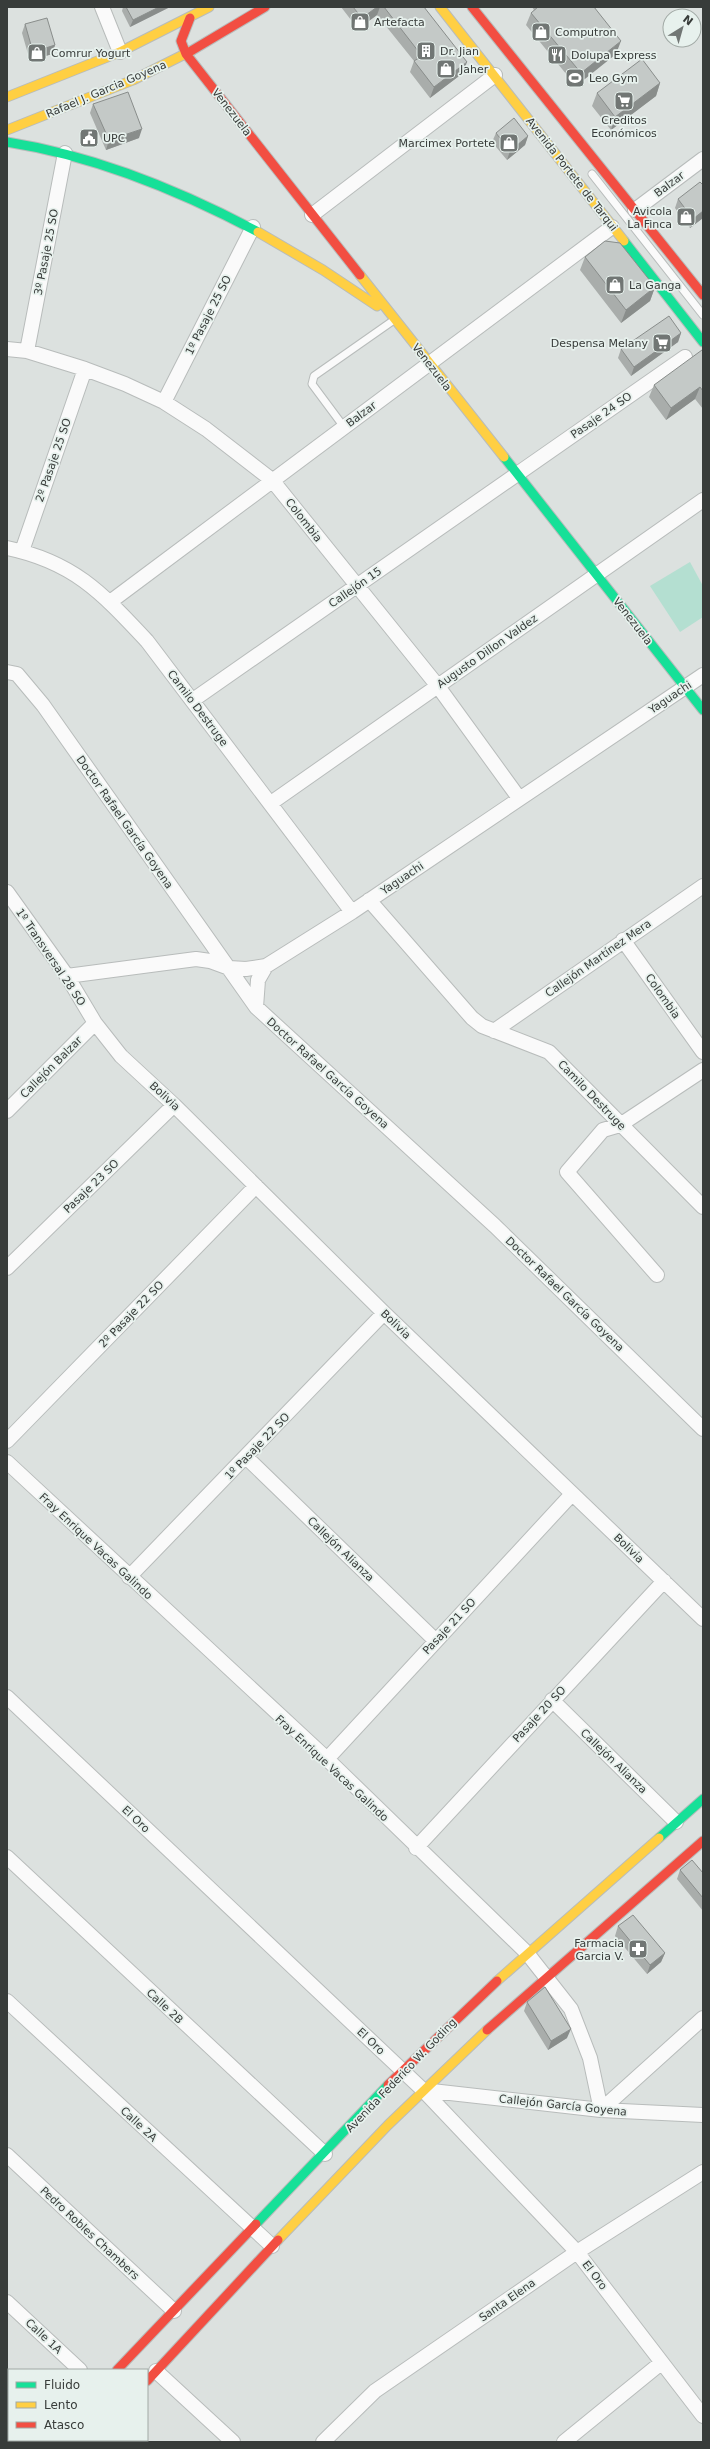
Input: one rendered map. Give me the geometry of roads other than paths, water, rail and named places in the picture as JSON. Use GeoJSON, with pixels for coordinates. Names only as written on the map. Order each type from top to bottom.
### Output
{"type":"FeatureCollection","features":[{"type":"Feature","properties":{"kind":"street"},"geometry":{"type":"LineString","coordinates":[[102,7],[120,52]]}},
{"type":"Feature","properties":{"kind":"street"},"geometry":{"type":"LineString","coordinates":[[7,97],[120,52],[190,18],[209,7]]}},
{"type":"Feature","properties":{"kind":"street","name":"Rafael J. Garcia Goyena"},"geometry":{"type":"LineString","coordinates":[[7,130],[133,80],[186,54],[265,7]]}},
{"type":"Feature","properties":{"kind":"street","name":"Avenida Portete de Tarqui"},"geometry":{"type":"LineString","coordinates":[[440,7],[495,75],[703,342]]}},
{"type":"Feature","properties":{"kind":"street"},"geometry":{"type":"LineString","coordinates":[[472,7],[703,295]]}},
{"type":"Feature","properties":{"kind":"street","name":"Venezuela"},"geometry":{"type":"LineString","coordinates":[[190,18],[181,41],[186,54],[703,710]]}},
{"type":"Feature","properties":{"kind":"street"},"geometry":{"type":"LineString","coordinates":[[312,215],[495,75]]}},
{"type":"Feature","properties":{"kind":"street"},"geometry":{"type":"LineString","coordinates":[[7,142],[65,153],[129,173],[185,195],[253,227],[326,270],[396,319]]}},
{"type":"Feature","properties":{"kind":"street","name":"3º Pasaje 25 SO"},"geometry":{"type":"LineString","coordinates":[[27,351],[65,153]]}},
{"type":"Feature","properties":{"kind":"street","name":"Balzar"},"geometry":{"type":"LineString","coordinates":[[635,210],[703,159]]}},
{"type":"Feature","properties":{"kind":"street","name":"1º Pasaje 25 SO"},"geometry":{"type":"LineString","coordinates":[[164,402],[253,227]]}},
{"type":"Feature","properties":{"kind":"street","name":"Balzar"},"geometry":{"type":"LineString","coordinates":[[110,602],[612,227]]}},
{"type":"Feature","properties":{"kind":"street","name":"Colombia"},"geometry":{"type":"LineString","coordinates":[[7,349],[27,351],[85,369],[125,384],[164,402],[206,429],[272,480],[437,686],[519,798]]}},
{"type":"Feature","properties":{"kind":"street","name":"Pasaje 24 SO"},"geometry":{"type":"LineString","coordinates":[[517,473],[685,357]]}},
{"type":"Feature","properties":{"kind":"street","name":"2º Pasaje 25 SO"},"geometry":{"type":"LineString","coordinates":[[22,551],[85,369]]}},
{"type":"Feature","properties":{"kind":"street","name":"Callejón 15"},"geometry":{"type":"LineString","coordinates":[[192,700],[517,473]]}},
{"type":"Feature","properties":{"kind":"street","name":"Augusto Dillon Valdez"},"geometry":{"type":"LineString","coordinates":[[271,803],[703,500]]}},
{"type":"Feature","properties":{"kind":"street","name":"Camilo Destruge"},"geometry":{"type":"LineString","coordinates":[[7,548],[54,561],[79,575],[110,602],[147,641],[352,912]]}},
{"type":"Feature","properties":{"kind":"street","name":"Doctor Rafael García Goyena"},"geometry":{"type":"LineString","coordinates":[[7,672],[17,674],[43,705],[256,1007],[495,1226],[703,1429]]}},
{"type":"Feature","properties":{"kind":"street","name":"Yaguachi"},"geometry":{"type":"LineString","coordinates":[[67,976],[196,958],[229,968],[246,969],[266,966],[352,912],[703,675]]}},
{"type":"Feature","properties":{"kind":"street","name":"Callejón Martínez Mera"},"geometry":{"type":"LineString","coordinates":[[494,1031],[623,940],[703,886]]}},
{"type":"Feature","properties":{"kind":"street","name":"1º Transversal 28 SO"},"geometry":{"type":"LineString","coordinates":[[7,892],[67,976],[95,1023]]}},
{"type":"Feature","properties":{"kind":"street","name":"Camilo Destruge"},"geometry":{"type":"LineString","coordinates":[[370,900],[472,1018],[482,1026],[549,1052],[567,1068],[620,1125],[703,1207]]}},
{"type":"Feature","properties":{"kind":"street","name":"Colombia"},"geometry":{"type":"LineString","coordinates":[[623,940],[703,1052]]}},
{"type":"Feature","properties":{"kind":"street"},"geometry":{"type":"LineString","coordinates":[[256,1007],[258,980],[266,966]]}},
{"type":"Feature","properties":{"kind":"street","name":"Bolivia"},"geometry":{"type":"LineString","coordinates":[[95,1023],[121,1056],[174,1104],[384,1313],[703,1619]]}},
{"type":"Feature","properties":{"kind":"street","name":"Callejón Balzar"},"geometry":{"type":"LineString","coordinates":[[7,1111],[95,1023]]}},
{"type":"Feature","properties":{"kind":"street"},"geometry":{"type":"LineString","coordinates":[[657,1275],[569,1176],[569,1169],[603,1130],[620,1125],[703,1070]]}},
{"type":"Feature","properties":{"kind":"street","name":"Pasaje 23 SO"},"geometry":{"type":"LineString","coordinates":[[7,1268],[174,1104]]}},
{"type":"Feature","properties":{"kind":"street","name":"2º Pasaje 22 SO"},"geometry":{"type":"LineString","coordinates":[[7,1442],[256,1186]]}},
{"type":"Feature","properties":{"kind":"street","name":"1º Pasaje 22 SO"},"geometry":{"type":"LineString","coordinates":[[129,1577],[384,1313]]}},
{"type":"Feature","properties":{"kind":"street","name":"Callejón Alianza"},"geometry":{"type":"LineString","coordinates":[[246,1457],[436,1641]]}},
{"type":"Feature","properties":{"kind":"street","name":"Fray Enrique Vacas Galindo"},"geometry":{"type":"LineString","coordinates":[[7,1462],[129,1577],[327,1759],[416,1848],[527,1953],[570,2009],[590,2058],[601,2110]]}},
{"type":"Feature","properties":{"kind":"street","name":"Pasaje 21 SO"},"geometry":{"type":"LineString","coordinates":[[327,1759],[572,1494]]}},
{"type":"Feature","properties":{"kind":"street","name":"Pasaje 20 SO"},"geometry":{"type":"LineString","coordinates":[[416,1848],[664,1581]]}},
{"type":"Feature","properties":{"kind":"street","name":"El Oro"},"geometry":{"type":"LineString","coordinates":[[7,1696],[423,2090],[577,2252],[702,2415]]}},
{"type":"Feature","properties":{"kind":"street","name":"Callejón Alianza"},"geometry":{"type":"LineString","coordinates":[[552,1700],[676,1822]]}},
{"type":"Feature","properties":{"kind":"street","name":"Avenida Federico W. Goding"},"geometry":{"type":"LineString","coordinates":[[118,2369],[252,2228],[325,2154],[402,2070],[527,1953],[703,1799]]}},
{"type":"Feature","properties":{"kind":"street"},"geometry":{"type":"LineString","coordinates":[[233,2442],[152,2376],[272,2246],[423,2090],[545,1975],[703,1841]]}},
{"type":"Feature","properties":{"kind":"street","name":"Calle 2B"},"geometry":{"type":"LineString","coordinates":[[7,1858],[325,2154]]}},
{"type":"Feature","properties":{"kind":"street","name":"Calle 2A"},"geometry":{"type":"LineString","coordinates":[[7,2001],[272,2246]]}},
{"type":"Feature","properties":{"kind":"street"},"geometry":{"type":"LineString","coordinates":[[601,2110],[703,2018]]}},
{"type":"Feature","properties":{"kind":"street","name":"Callejón García Goyena"},"geometry":{"type":"LineString","coordinates":[[423,2090],[601,2110],[703,2115]]}},
{"type":"Feature","properties":{"kind":"street","name":"Pedro Robles Chambers"},"geometry":{"type":"LineString","coordinates":[[7,2155],[174,2311]]}},
{"type":"Feature","properties":{"kind":"street","name":"Santa Elena"},"geometry":{"type":"LineString","coordinates":[[323,2442],[375,2391],[577,2252],[703,2172]]}},
{"type":"Feature","properties":{"kind":"street","name":"Calle 1A"},"geometry":{"type":"LineString","coordinates":[[7,2302],[79,2369]]}},
{"type":"Feature","properties":{"kind":"street"},"geometry":{"type":"LineString","coordinates":[[564,2442],[661,2363]]}},
{"type":"Feature","properties":{"kind":"lane","name":"Avenida Portete de Tarqui"},"geometry":{"type":"LineString","coordinates":[[448,7],[703,332]]}},
{"type":"Feature","properties":{"kind":"lane","name":"Avenida Portete de Tarqui"},"geometry":{"type":"LineString","coordinates":[[587,167],[703,315]]}},
{"type":"Feature","properties":{"kind":"lane"},"geometry":{"type":"LineString","coordinates":[[344,427],[312,384],[314,376],[396,319]]}},
{"type":"Feature","properties":{"kind":"place","name":"Artefacta"},"geometry":{"type":"Point","coordinates":[360,22]}},
{"type":"Feature","properties":{"kind":"place","name":"Computron"},"geometry":{"type":"Point","coordinates":[541,32]}},
{"type":"Feature","properties":{"kind":"place","name":"Dr. Jian"},"geometry":{"type":"Point","coordinates":[426,51]}},
{"type":"Feature","properties":{"kind":"place","name":"Comrur Yogurt"},"geometry":{"type":"Point","coordinates":[37,53]}},
{"type":"Feature","properties":{"kind":"place","name":"Dolupa Express"},"geometry":{"type":"Point","coordinates":[557,55]}},
{"type":"Feature","properties":{"kind":"place","name":"Jaher"},"geometry":{"type":"Point","coordinates":[446,69]}},
{"type":"Feature","properties":{"kind":"place","name":"Leo Gym"},"geometry":{"type":"Point","coordinates":[575,78]}},
{"type":"Feature","properties":{"kind":"place","name":"Creditos Económicos"},"geometry":{"type":"Point","coordinates":[624,101]}},
{"type":"Feature","properties":{"kind":"place","name":"UPC"},"geometry":{"type":"Point","coordinates":[89,138]}},
{"type":"Feature","properties":{"kind":"place","name":"Marcimex Portete"},"geometry":{"type":"Point","coordinates":[509,143]}},
{"type":"Feature","properties":{"kind":"place","name":"Avicola La Finca"},"geometry":{"type":"Point","coordinates":[686,217]}},
{"type":"Feature","properties":{"kind":"place","name":"La Ganga"},"geometry":{"type":"Point","coordinates":[615,285]}},
{"type":"Feature","properties":{"kind":"place","name":"Despensa Melany"},"geometry":{"type":"Point","coordinates":[662,343]}},
{"type":"Feature","properties":{"kind":"place","name":"Farmacia Garcia V."},"geometry":{"type":"Point","coordinates":[638,1949]}}]}
